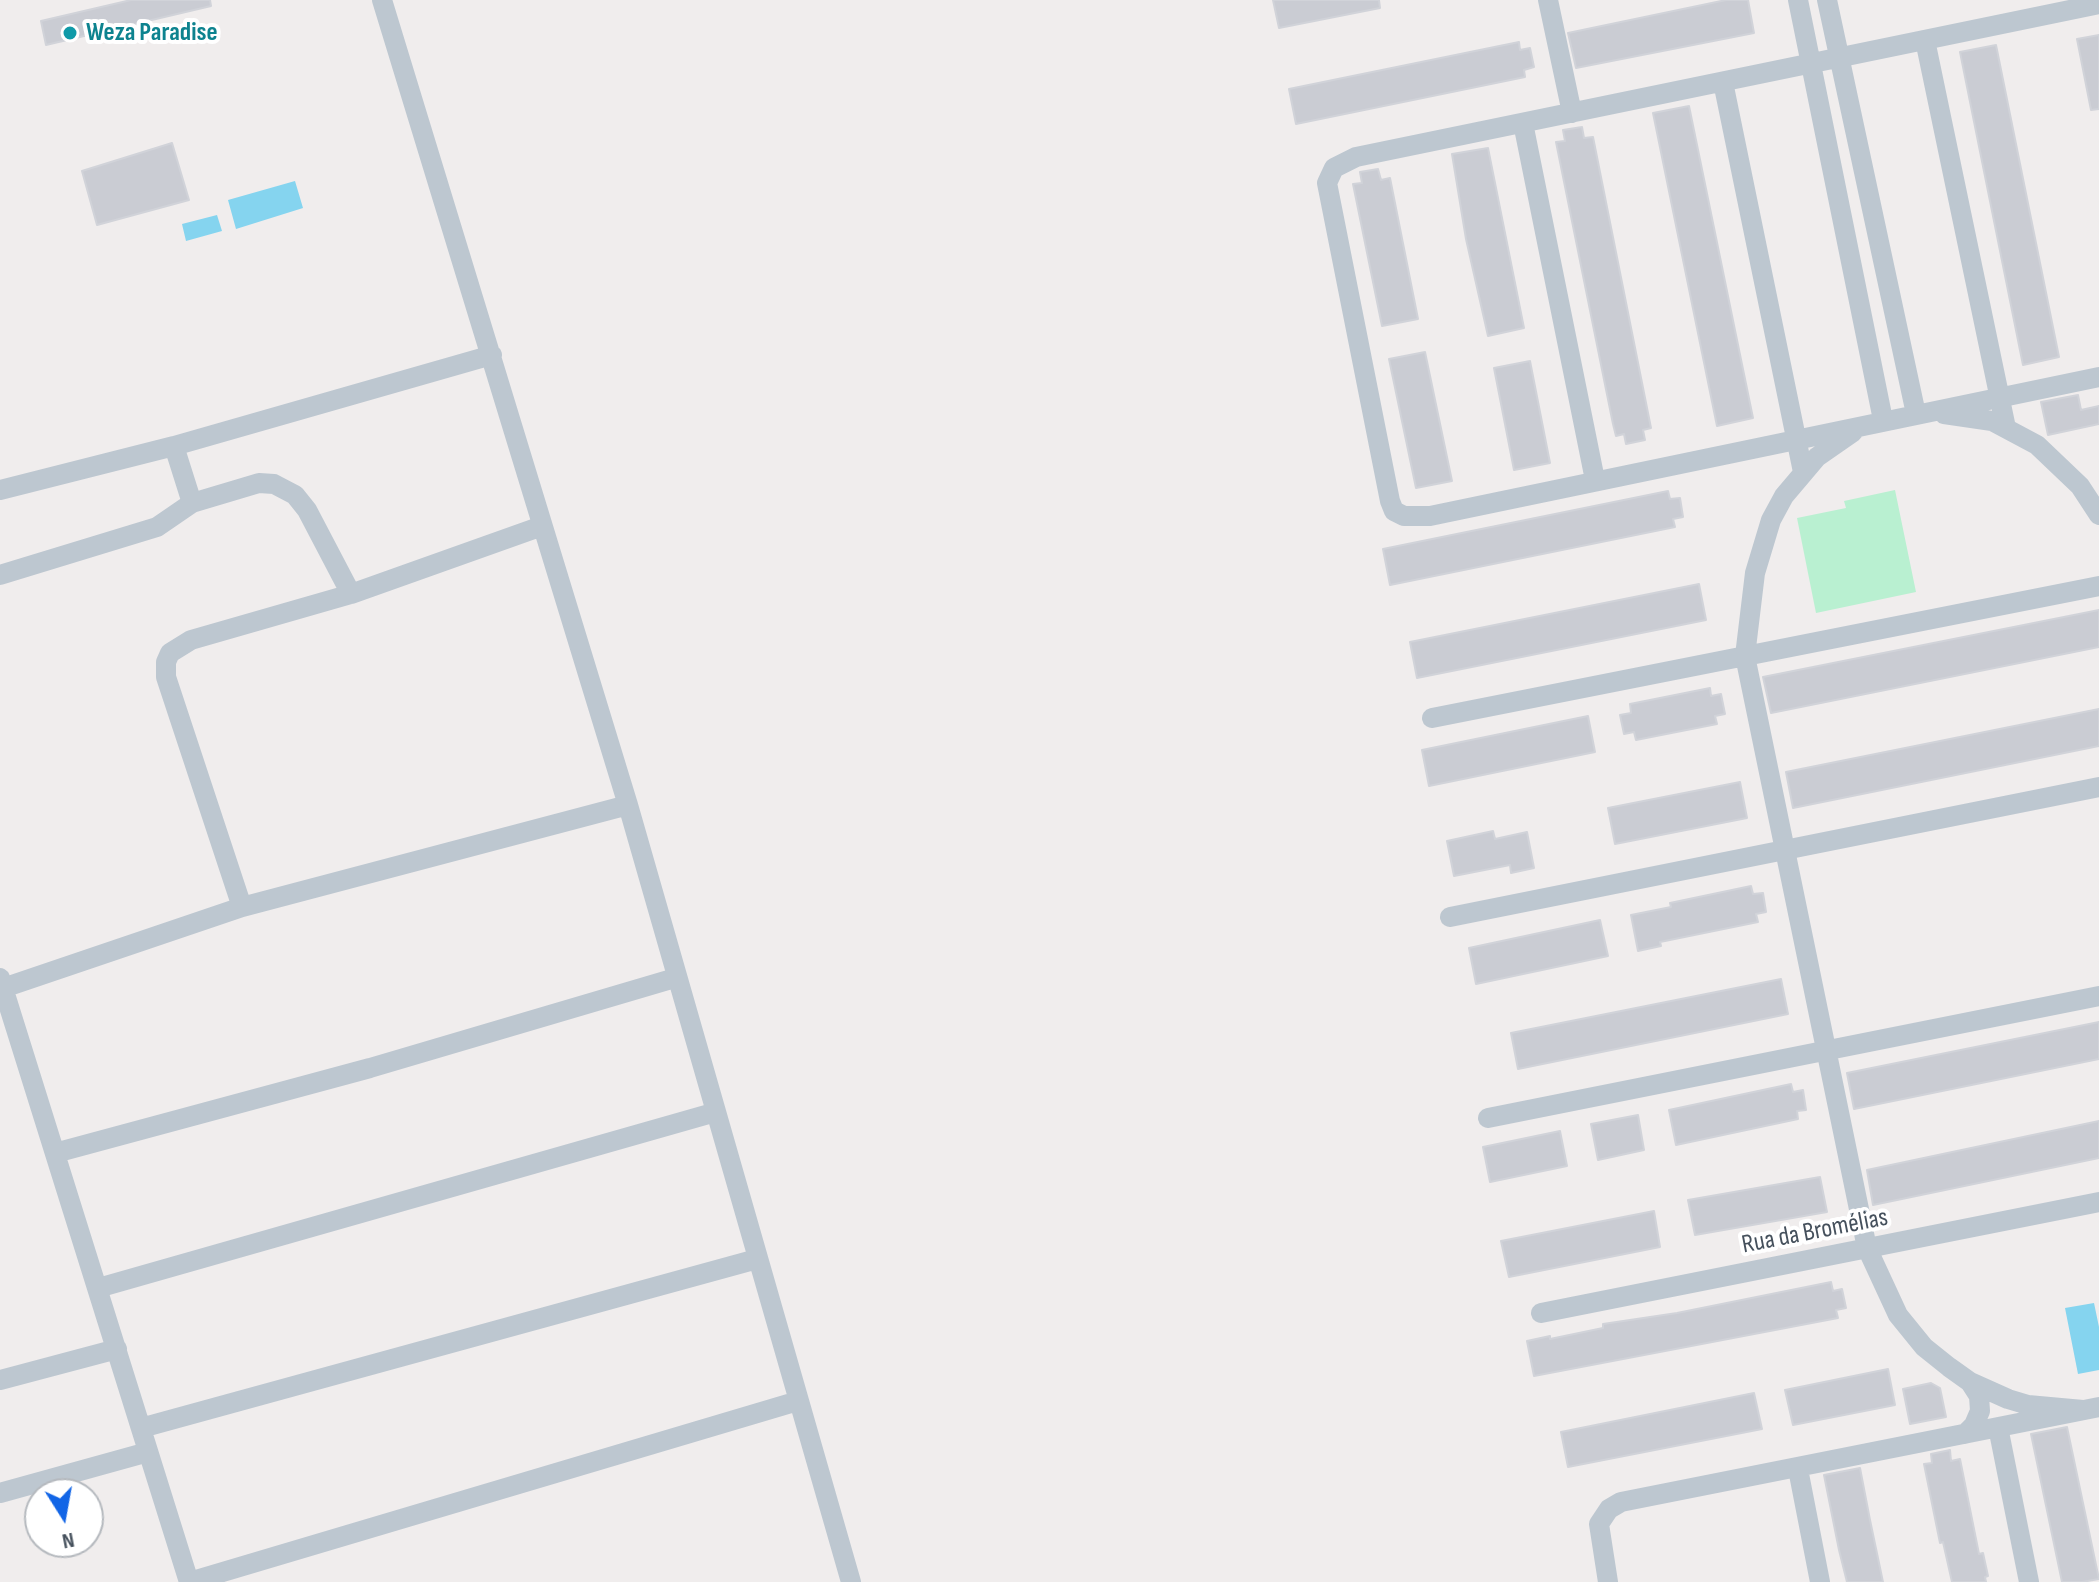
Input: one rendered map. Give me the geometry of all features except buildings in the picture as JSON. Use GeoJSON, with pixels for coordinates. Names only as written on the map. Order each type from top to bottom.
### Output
{"type":"FeatureCollection","features":[{"type":"Feature","properties":{"kind":"street"},"geometry":{"type":"LineString","coordinates":[[382,0],[628,805],[675,978],[851,1582]]}},
{"type":"Feature","properties":{"kind":"street"},"geometry":{"type":"LineString","coordinates":[[1548,0],[1572,113]]}},
{"type":"Feature","properties":{"kind":"street"},"geometry":{"type":"LineString","coordinates":[[1798,0],[1883,420]]}},
{"type":"Feature","properties":{"kind":"street"},"geometry":{"type":"LineString","coordinates":[[1827,0],[1916,414]]}},
{"type":"Feature","properties":{"kind":"street"},"geometry":{"type":"LineString","coordinates":[[2088,4],[1356,157],[1340,163],[1327,178],[1384,474],[1394,511],[1417,518],[2099,377]]}},
{"type":"Feature","properties":{"kind":"street"},"geometry":{"type":"LineString","coordinates":[[1925,40],[2006,428]]}},
{"type":"Feature","properties":{"kind":"street"},"geometry":{"type":"LineString","coordinates":[[1723,82],[1803,472]]}},
{"type":"Feature","properties":{"kind":"street"},"geometry":{"type":"LineString","coordinates":[[1523,123],[1595,480]]}},
{"type":"Feature","properties":{"kind":"street"},"geometry":{"type":"LineString","coordinates":[[0,490],[174,446],[492,355]]}},
{"type":"Feature","properties":{"kind":"street"},"geometry":{"type":"LineString","coordinates":[[1916,414],[1968,417],[2006,428],[2037,445],[2059,463],[2099,515]]}},
{"type":"Feature","properties":{"kind":"street"},"geometry":{"type":"LineString","coordinates":[[1883,420],[1835,443],[1803,472],[1784,496],[1761,549],[1745,656],[1867,1248],[1898,1315],[1911,1333],[1970,1382],[1979,1396],[1980,1411],[1974,1425],[1965,1434]]}},
{"type":"Feature","properties":{"kind":"street"},"geometry":{"type":"LineString","coordinates":[[174,446],[192,503]]}},
{"type":"Feature","properties":{"kind":"street"},"geometry":{"type":"LineString","coordinates":[[0,575],[157,527],[192,503],[259,483],[285,489],[307,510],[351,594]]}},
{"type":"Feature","properties":{"kind":"street"},"geometry":{"type":"LineString","coordinates":[[242,907],[166,677],[166,662],[170,653],[191,640],[351,594],[542,526]]}},
{"type":"Feature","properties":{"kind":"street"},"geometry":{"type":"LineString","coordinates":[[1432,718],[2099,586]]}},
{"type":"Feature","properties":{"kind":"street"},"geometry":{"type":"LineString","coordinates":[[1450,917],[2099,787]]}},
{"type":"Feature","properties":{"kind":"street"},"geometry":{"type":"LineString","coordinates":[[628,805],[242,907],[1,985],[189,1582],[798,1401]]}},
{"type":"Feature","properties":{"kind":"street"},"geometry":{"type":"LineString","coordinates":[[55,1153],[370,1068],[675,978]]}},
{"type":"Feature","properties":{"kind":"street"},"geometry":{"type":"LineString","coordinates":[[1488,1118],[2099,996]]}},
{"type":"Feature","properties":{"kind":"street"},"geometry":{"type":"LineString","coordinates":[[98,1288],[716,1112]]}},
{"type":"Feature","properties":{"kind":"street","name":"Rua da Bromélias"},"geometry":{"type":"LineString","coordinates":[[1541,1313],[2099,1202]]}},
{"type":"Feature","properties":{"kind":"street"},"geometry":{"type":"LineString","coordinates":[[141,1428],[757,1259]]}},
{"type":"Feature","properties":{"kind":"street"},"geometry":{"type":"LineString","coordinates":[[0,1380],[117,1349]]}},
{"type":"Feature","properties":{"kind":"street"},"geometry":{"type":"LineString","coordinates":[[1970,1382],[2028,1405],[2091,1408]]}},
{"type":"Feature","properties":{"kind":"street"},"geometry":{"type":"LineString","coordinates":[[1608,1582],[1597,1533],[1600,1518],[1621,1502],[2091,1408]]}},
{"type":"Feature","properties":{"kind":"street"},"geometry":{"type":"LineString","coordinates":[[1998,1427],[2029,1582]]}},
{"type":"Feature","properties":{"kind":"street"},"geometry":{"type":"LineString","coordinates":[[0,1493],[148,1452]]}},
{"type":"Feature","properties":{"kind":"street"},"geometry":{"type":"LineString","coordinates":[[1798,1469],[1820,1582]]}},
{"type":"Feature","properties":{"kind":"green space"},"geometry":{"type":"Polygon","coordinates":[[[1895,490],[1916,592],[1816,613],[1797,518],[1846,508],[1844,501],[1895,490]]]}},
{"type":"Feature","properties":{"kind":"water"},"geometry":{"type":"Polygon","coordinates":[[[295,181],[303,208],[236,229],[228,200],[295,181]]]}},
{"type":"Feature","properties":{"kind":"water"},"geometry":{"type":"Polygon","coordinates":[[[217,215],[222,231],[186,241],[182,224],[217,215]]]}},
{"type":"Feature","properties":{"kind":"water"},"geometry":{"type":"Polygon","coordinates":[[[2094,1303],[2099,1327],[2099,1370],[2078,1374],[2065,1308],[2094,1303]]]}},
{"type":"Feature","properties":{"kind":"place","name":"Weza Paradise"},"geometry":{"type":"Point","coordinates":[70,33]}}]}
